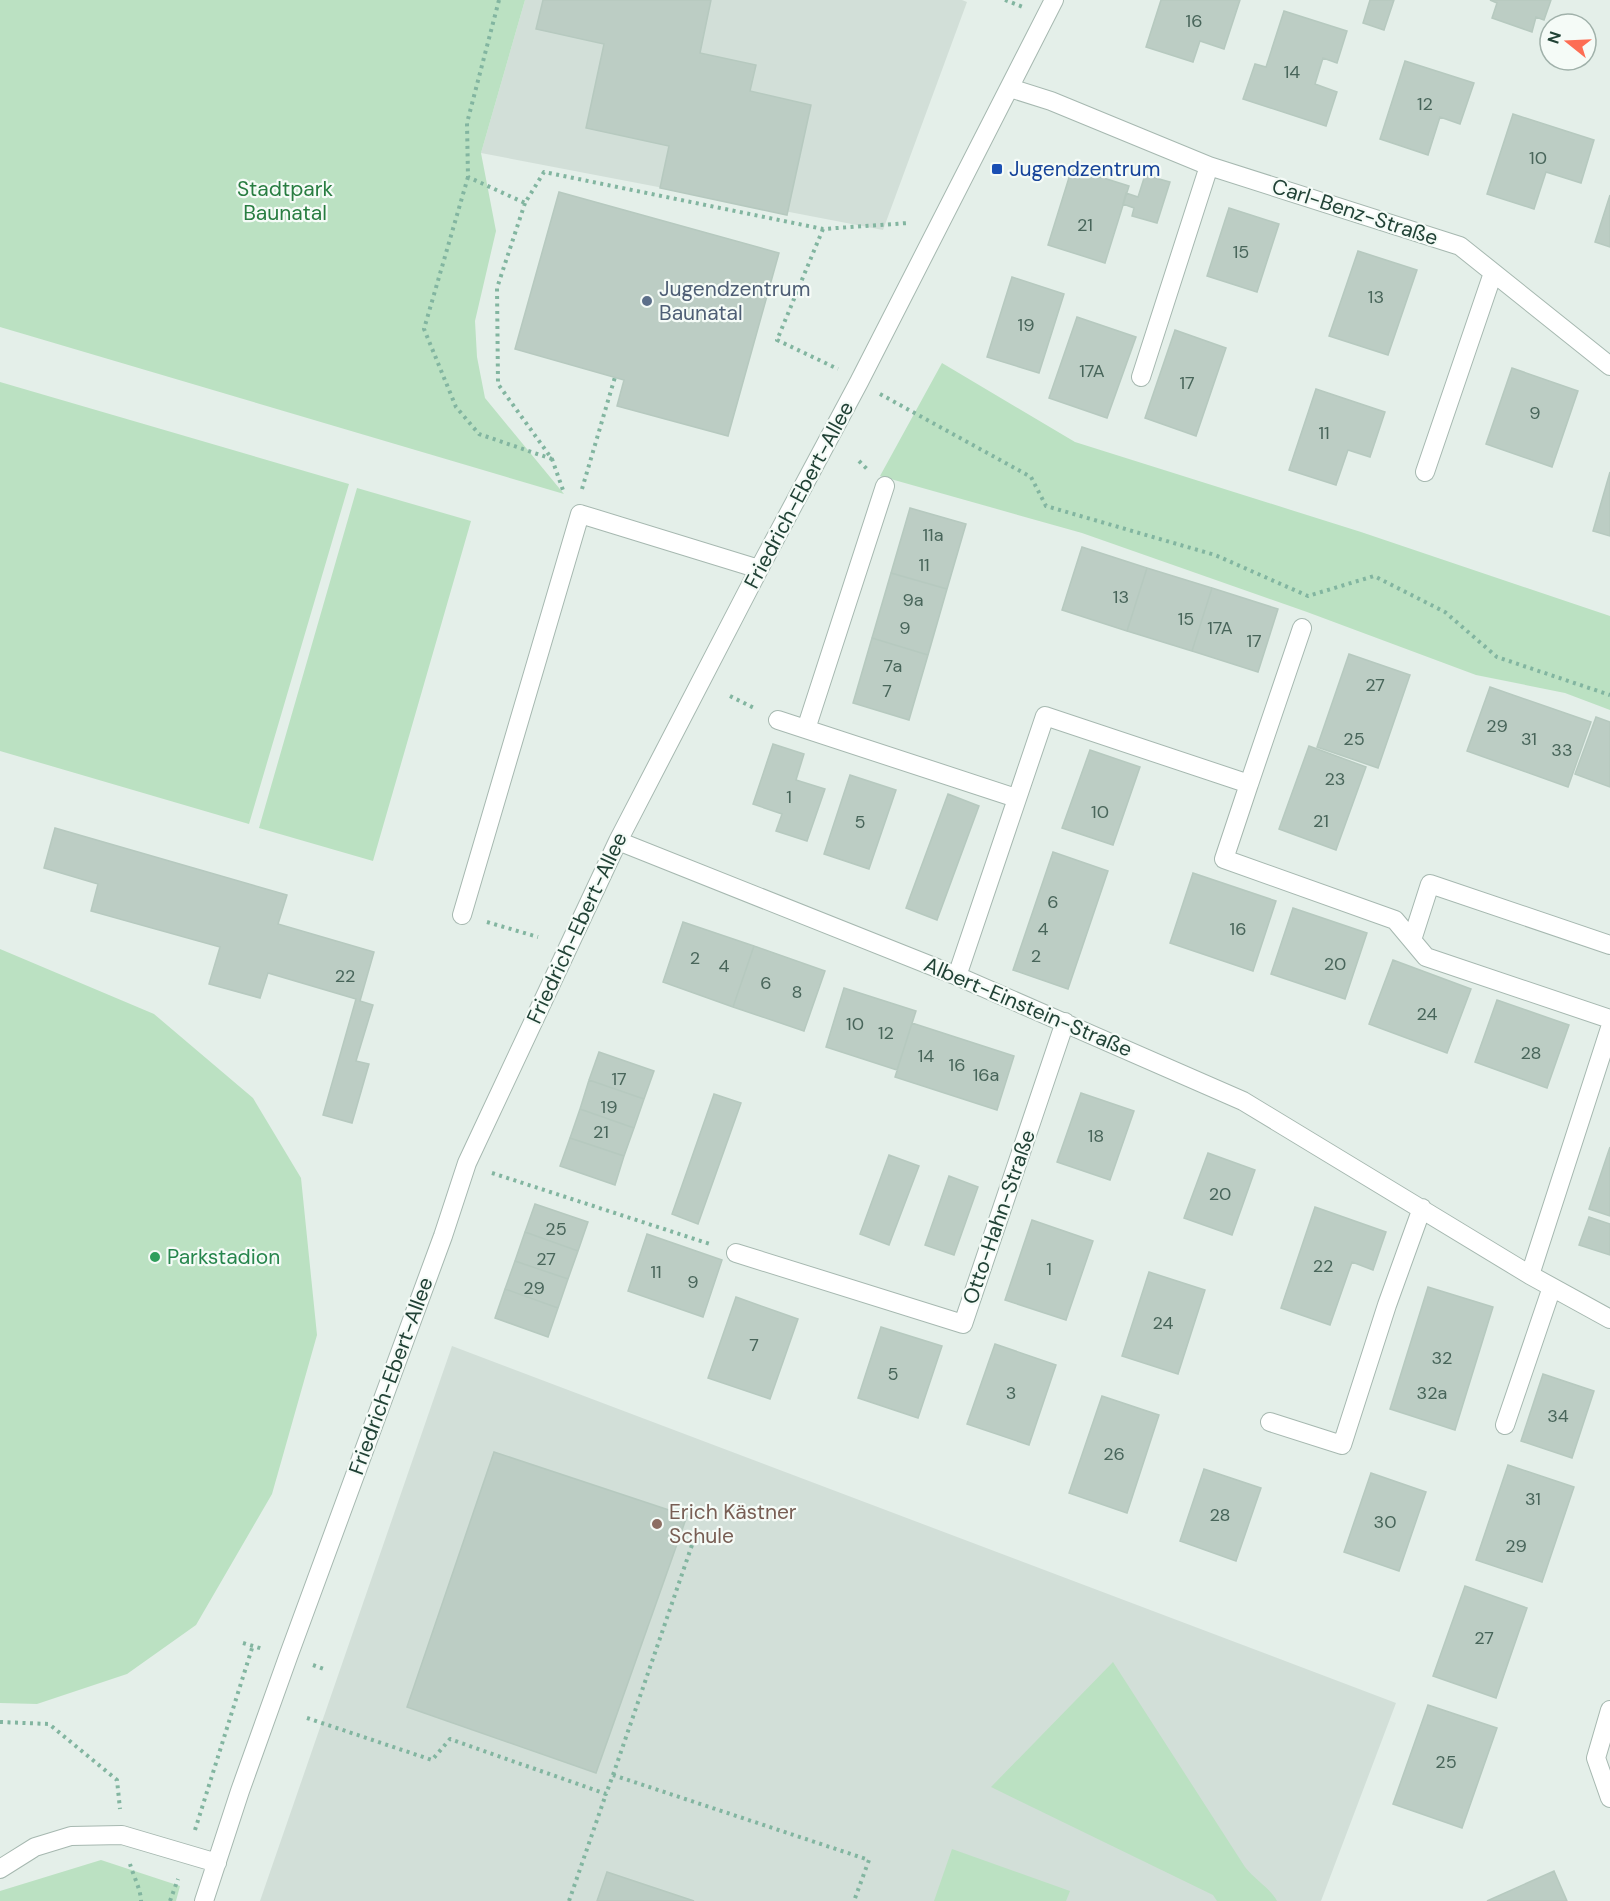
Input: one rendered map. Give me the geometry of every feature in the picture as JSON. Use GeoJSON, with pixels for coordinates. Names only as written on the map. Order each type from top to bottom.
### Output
{"type":"FeatureCollection","features":[{"type":"Feature","properties":{"kind":"street","name":"Friedrich-Ebert-Allee"},"geometry":{"type":"LineString","coordinates":[[204,1901],[284,1668],[443,1236],[467,1163],[618,841],[859,382],[1054,0]]}},
{"type":"Feature","properties":{"kind":"street","name":"Carl-Benz-Straße"},"geometry":{"type":"LineString","coordinates":[[1010,88],[1051,101],[1209,166],[1460,246],[1610,366]]}},
{"type":"Feature","properties":{"kind":"street"},"geometry":{"type":"LineString","coordinates":[[1141,378],[1209,166]]}},
{"type":"Feature","properties":{"kind":"street"},"geometry":{"type":"LineString","coordinates":[[1425,472],[1493,273]]}},
{"type":"Feature","properties":{"kind":"street"},"geometry":{"type":"LineString","coordinates":[[806,729],[885,486]]}},
{"type":"Feature","properties":{"kind":"street"},"geometry":{"type":"LineString","coordinates":[[462,915],[580,514],[759,569]]}},
{"type":"Feature","properties":{"kind":"street"},"geometry":{"type":"LineString","coordinates":[[1302,628],[1224,859],[1395,920],[1426,957],[1610,1019]]}},
{"type":"Feature","properties":{"kind":"street"},"geometry":{"type":"LineString","coordinates":[[957,976],[1045,716],[1249,784]]}},
{"type":"Feature","properties":{"kind":"street"},"geometry":{"type":"LineString","coordinates":[[778,720],[1016,798]]}},
{"type":"Feature","properties":{"kind":"street","name":"Albert-Einstein-Straße"},"geometry":{"type":"LineString","coordinates":[[618,841],[957,976],[1243,1101],[1530,1275],[1610,1319]]}},
{"type":"Feature","properties":{"kind":"street"},"geometry":{"type":"LineString","coordinates":[[1412,940],[1430,884],[1610,945]]}},
{"type":"Feature","properties":{"kind":"street","name":"Otto-Hahn-Straße"},"geometry":{"type":"LineString","coordinates":[[736,1253],[963,1324],[1065,1022]]}},
{"type":"Feature","properties":{"kind":"street"},"geometry":{"type":"LineString","coordinates":[[1530,1275],[1610,1028]]}},
{"type":"Feature","properties":{"kind":"street"},"geometry":{"type":"LineString","coordinates":[[1270,1422],[1342,1445],[1387,1305],[1422,1208]]}},
{"type":"Feature","properties":{"kind":"street"},"geometry":{"type":"LineString","coordinates":[[1505,1425],[1552,1287]]}},
{"type":"Feature","properties":{"kind":"street"},"geometry":{"type":"LineString","coordinates":[[1610,1710],[1596,1758],[1610,1798]]}},
{"type":"Feature","properties":{"kind":"street"},"geometry":{"type":"LineString","coordinates":[[0,1869],[35,1847],[71,1836],[122,1835],[217,1863]]}},
{"type":"Feature","properties":{"kind":"path"},"geometry":{"type":"LineString","coordinates":[[499,0],[467,123],[468,177],[424,329],[456,407],[479,434],[552,459]]}},
{"type":"Feature","properties":{"kind":"path"},"geometry":{"type":"LineString","coordinates":[[564,494],[552,459],[498,384],[497,288],[525,203],[543,172],[823,229],[908,223]]}},
{"type":"Feature","properties":{"kind":"path"},"geometry":{"type":"LineString","coordinates":[[468,177],[525,203]]}},
{"type":"Feature","properties":{"kind":"path"},"geometry":{"type":"LineString","coordinates":[[823,229],[777,340],[833,366],[1031,477],[1046,506],[1215,555],[1308,596],[1374,576],[1445,612],[1497,657],[1610,695]]}},
{"type":"Feature","properties":{"kind":"path"},"geometry":{"type":"LineString","coordinates":[[579,498],[615,377]]}},
{"type":"Feature","properties":{"kind":"path"},"geometry":{"type":"LineString","coordinates":[[462,915],[538,937]]}},
{"type":"Feature","properties":{"kind":"path"},"geometry":{"type":"LineString","coordinates":[[467,1163],[512,1180],[736,1253]]}},
{"type":"Feature","properties":{"kind":"path"},"geometry":{"type":"LineString","coordinates":[[569,1901],[692,1545]]}},
{"type":"Feature","properties":{"kind":"path"},"geometry":{"type":"LineString","coordinates":[[170,1901],[188,1853],[253,1645]]}},
{"type":"Feature","properties":{"kind":"path"},"geometry":{"type":"LineString","coordinates":[[307,1718],[432,1760],[450,1739],[606,1794]]}},
{"type":"Feature","properties":{"kind":"path"},"geometry":{"type":"LineString","coordinates":[[0,1722],[49,1724],[117,1780]]}},
{"type":"Feature","properties":{"kind":"path"},"geometry":{"type":"LineString","coordinates":[[613,1775],[869,1860],[854,1901]]}},
{"type":"Feature","properties":{"kind":"shaded area"},"geometry":{"type":"Polygon","coordinates":[[[525,0],[962,0],[967,2],[883,230],[481,153],[525,0]]]}},
{"type":"Feature","properties":{"kind":"shaded area","name":"Erich Kästner Schule"},"geometry":{"type":"Polygon","coordinates":[[[452,1346],[1396,1703],[1321,1901],[260,1901],[452,1346]]]}},
{"type":"Feature","properties":{"kind":"green space","name":"Stadtpark Baunatal"},"geometry":{"type":"Polygon","coordinates":[[[0,0],[525,0],[481,153],[496,231],[475,321],[477,357],[485,398],[564,494],[0,327],[0,0]]]}},
{"type":"Feature","properties":{"kind":"green space"},"geometry":{"type":"Polygon","coordinates":[[[942,363],[1075,442],[1361,532],[1610,616],[1610,710],[1565,693],[1476,675],[1307,612],[1082,533],[880,476],[942,363]]]}},
{"type":"Feature","properties":{"kind":"green space"},"geometry":{"type":"Polygon","coordinates":[[[0,382],[349,484],[249,824],[0,751],[0,382]]]}},
{"type":"Feature","properties":{"kind":"green space"},"geometry":{"type":"Polygon","coordinates":[[[357,488],[471,521],[373,861],[259,828],[357,488]]]}},
{"type":"Feature","properties":{"kind":"green space","name":"Parkstadion"},"geometry":{"type":"Polygon","coordinates":[[[0,949],[154,1014],[253,1098],[301,1178],[317,1335],[272,1494],[196,1625],[127,1674],[37,1704],[0,1703],[0,949]]]}},
{"type":"Feature","properties":{"kind":"green space"},"geometry":{"type":"Polygon","coordinates":[[[1113,1662],[1245,1867],[1277,1901],[1217,1901],[1213,1895],[991,1787],[1113,1662]]]}},
{"type":"Feature","properties":{"kind":"green space"},"geometry":{"type":"Polygon","coordinates":[[[952,1849],[1070,1891],[1066,1901],[934,1901],[952,1849]]]}},
{"type":"Feature","properties":{"kind":"green space"},"geometry":{"type":"Polygon","coordinates":[[[101,1860],[180,1886],[176,1901],[0,1901],[0,1891],[101,1860]]]}},
{"type":"Feature","properties":{"kind":"building"},"geometry":{"type":"Polygon","coordinates":[[[543,0],[711,0],[700,53],[756,65],[750,91],[811,105],[787,215],[660,188],[669,146],[586,128],[604,44],[536,29],[543,0]]]}},
{"type":"Feature","properties":{"kind":"building"},"geometry":{"type":"Polygon","coordinates":[[[1161,0],[1240,0],[1224,49],[1200,41],[1193,62],[1146,47],[1161,0]]]}},
{"type":"Feature","properties":{"kind":"building"},"geometry":{"type":"Polygon","coordinates":[[[1370,0],[1394,0],[1384,30],[1363,23],[1370,0]]]}},
{"type":"Feature","properties":{"kind":"building"},"geometry":{"type":"Polygon","coordinates":[[[1490,0],[1551,0],[1547,12],[1538,12],[1532,32],[1492,18],[1497,3],[1490,0]]]}},
{"type":"Feature","properties":{"kind":"building"},"geometry":{"type":"Polygon","coordinates":[[[1284,11],[1347,31],[1337,63],[1323,58],[1315,84],[1337,92],[1326,126],[1243,99],[1255,64],[1266,67],[1284,11]]]}},
{"type":"Feature","properties":{"kind":"building"},"geometry":{"type":"Polygon","coordinates":[[[1405,61],[1474,83],[1460,124],[1440,117],[1428,155],[1380,139],[1405,61]]]}},
{"type":"Feature","properties":{"kind":"building"},"geometry":{"type":"Polygon","coordinates":[[[1513,114],[1594,140],[1581,183],[1546,172],[1534,209],[1487,194],[1513,114]]]}},
{"type":"Feature","properties":{"kind":"building"},"geometry":{"type":"Polygon","coordinates":[[[1072,168],[1129,186],[1105,263],[1048,245],[1072,168]]]}},
{"type":"Feature","properties":{"kind":"building"},"geometry":{"type":"Polygon","coordinates":[[[1145,175],[1170,182],[1157,223],[1132,216],[1134,208],[1123,204],[1126,193],[1138,197],[1145,175]]]}},
{"type":"Feature","properties":{"kind":"building","name":"Jugendzentrum Baunatal"},"geometry":{"type":"Polygon","coordinates":[[[559,192],[779,253],[728,436],[617,406],[624,380],[515,349],[559,192]]]}},
{"type":"Feature","properties":{"kind":"building"},"geometry":{"type":"Polygon","coordinates":[[[1610,195],[1610,247],[1595,242],[1610,195]]]}},
{"type":"Feature","properties":{"kind":"building"},"geometry":{"type":"Polygon","coordinates":[[[1229,208],[1279,224],[1257,292],[1207,276],[1229,208]]]}},
{"type":"Feature","properties":{"kind":"building"},"geometry":{"type":"Polygon","coordinates":[[[1358,251],[1417,270],[1388,355],[1329,336],[1358,251]]]}},
{"type":"Feature","properties":{"kind":"building"},"geometry":{"type":"Polygon","coordinates":[[[1012,277],[1064,294],[1039,373],[987,357],[1012,277]]]}},
{"type":"Feature","properties":{"kind":"building"},"geometry":{"type":"Polygon","coordinates":[[[1077,317],[1136,337],[1107,418],[1049,398],[1077,317]]]}},
{"type":"Feature","properties":{"kind":"building"},"geometry":{"type":"Polygon","coordinates":[[[1175,330],[1226,348],[1196,436],[1145,418],[1175,330]]]}},
{"type":"Feature","properties":{"kind":"building"},"geometry":{"type":"Polygon","coordinates":[[[1512,368],[1578,391],[1552,467],[1486,444],[1512,368]]]}},
{"type":"Feature","properties":{"kind":"building"},"geometry":{"type":"Polygon","coordinates":[[[1316,389],[1385,412],[1370,457],[1348,450],[1336,485],[1289,470],[1316,389]]]}},
{"type":"Feature","properties":{"kind":"building"},"geometry":{"type":"Polygon","coordinates":[[[1610,472],[1610,536],[1593,531],[1610,472]]]}},
{"type":"Feature","properties":{"kind":"building"},"geometry":{"type":"Polygon","coordinates":[[[910,508],[966,524],[947,589],[891,573],[910,508]]]}},
{"type":"Feature","properties":{"kind":"building"},"geometry":{"type":"Polygon","coordinates":[[[1082,547],[1147,568],[1127,631],[1062,610],[1082,547]]]}},
{"type":"Feature","properties":{"kind":"building"},"geometry":{"type":"Polygon","coordinates":[[[1147,568],[1212,588],[1192,651],[1127,631],[1147,568]]]}},
{"type":"Feature","properties":{"kind":"building"},"geometry":{"type":"Polygon","coordinates":[[[891,573],[947,589],[928,655],[872,638],[891,573]]]}},
{"type":"Feature","properties":{"kind":"building"},"geometry":{"type":"Polygon","coordinates":[[[1212,588],[1278,609],[1258,672],[1192,651],[1212,588]]]}},
{"type":"Feature","properties":{"kind":"building"},"geometry":{"type":"Polygon","coordinates":[[[872,638],[928,655],[909,720],[853,703],[872,638]]]}},
{"type":"Feature","properties":{"kind":"building"},"geometry":{"type":"Polygon","coordinates":[[[1349,654],[1410,675],[1378,768],[1317,747],[1349,654]]]}},
{"type":"Feature","properties":{"kind":"building"},"geometry":{"type":"Polygon","coordinates":[[[1490,687],[1591,722],[1568,787],[1467,751],[1490,687]]]}},
{"type":"Feature","properties":{"kind":"building"},"geometry":{"type":"Polygon","coordinates":[[[1596,717],[1610,722],[1610,787],[1575,774],[1596,717]]]}},
{"type":"Feature","properties":{"kind":"building"},"geometry":{"type":"Polygon","coordinates":[[[773,744],[804,754],[796,780],[825,789],[807,841],[776,831],[782,814],[753,804],[773,744]]]}},
{"type":"Feature","properties":{"kind":"building"},"geometry":{"type":"Polygon","coordinates":[[[1309,746],[1366,767],[1336,850],[1279,829],[1309,746]]]}},
{"type":"Feature","properties":{"kind":"building"},"geometry":{"type":"Polygon","coordinates":[[[1090,750],[1140,767],[1113,845],[1062,828],[1090,750]]]}},
{"type":"Feature","properties":{"kind":"building"},"geometry":{"type":"Polygon","coordinates":[[[850,775],[896,790],[869,869],[824,854],[850,775]]]}},
{"type":"Feature","properties":{"kind":"building"},"geometry":{"type":"Polygon","coordinates":[[[948,794],[979,806],[937,920],[906,908],[948,794]]]}},
{"type":"Feature","properties":{"kind":"building"},"geometry":{"type":"Polygon","coordinates":[[[55,828],[287,895],[278,924],[374,952],[360,1001],[373,1005],[356,1061],[369,1064],[352,1123],[323,1115],[356,999],[268,973],[260,998],[209,984],[220,947],[91,911],[98,884],[44,868],[55,828]]]}},
{"type":"Feature","properties":{"kind":"building"},"geometry":{"type":"Polygon","coordinates":[[[1053,852],[1108,871],[1068,989],[1013,970],[1053,852]]]}},
{"type":"Feature","properties":{"kind":"building"},"geometry":{"type":"Polygon","coordinates":[[[1193,873],[1276,901],[1253,971],[1170,943],[1193,873]]]}},
{"type":"Feature","properties":{"kind":"building"},"geometry":{"type":"Polygon","coordinates":[[[1293,908],[1367,933],[1345,999],[1271,974],[1293,908]]]}},
{"type":"Feature","properties":{"kind":"building"},"geometry":{"type":"Polygon","coordinates":[[[683,922],[754,946],[733,1007],[663,982],[683,922]]]}},
{"type":"Feature","properties":{"kind":"building"},"geometry":{"type":"Polygon","coordinates":[[[754,946],[825,971],[804,1031],[733,1007],[754,946]]]}},
{"type":"Feature","properties":{"kind":"building"},"geometry":{"type":"Polygon","coordinates":[[[1393,960],[1471,989],[1447,1053],[1369,1024],[1393,960]]]}},
{"type":"Feature","properties":{"kind":"building"},"geometry":{"type":"Polygon","coordinates":[[[844,988],[916,1011],[897,1070],[826,1047],[844,988]]]}},
{"type":"Feature","properties":{"kind":"building"},"geometry":{"type":"Polygon","coordinates":[[[1497,1000],[1569,1025],[1547,1088],[1475,1062],[1497,1000]]]}},
{"type":"Feature","properties":{"kind":"building"},"geometry":{"type":"Polygon","coordinates":[[[912,1023],[1014,1056],[997,1110],[895,1077],[912,1023]]]}},
{"type":"Feature","properties":{"kind":"building"},"geometry":{"type":"Polygon","coordinates":[[[599,1052],[654,1071],[644,1099],[589,1080],[599,1052]]]}},
{"type":"Feature","properties":{"kind":"building"},"geometry":{"type":"Polygon","coordinates":[[[589,1080],[644,1099],[634,1128],[580,1109],[589,1080]]]}},
{"type":"Feature","properties":{"kind":"building"},"geometry":{"type":"Polygon","coordinates":[[[1081,1093],[1134,1111],[1110,1180],[1057,1162],[1081,1093]]]}},
{"type":"Feature","properties":{"kind":"building"},"geometry":{"type":"Polygon","coordinates":[[[714,1094],[741,1103],[698,1224],[672,1214],[714,1094]]]}},
{"type":"Feature","properties":{"kind":"building"},"geometry":{"type":"Polygon","coordinates":[[[580,1109],[634,1128],[624,1156],[570,1138],[580,1109]]]}},
{"type":"Feature","properties":{"kind":"building"},"geometry":{"type":"Polygon","coordinates":[[[570,1138],[624,1156],[615,1185],[560,1166],[570,1138]]]}},
{"type":"Feature","properties":{"kind":"building"},"geometry":{"type":"Polygon","coordinates":[[[1610,1147],[1610,1216],[1589,1209],[1610,1147]]]}},
{"type":"Feature","properties":{"kind":"building"},"geometry":{"type":"Polygon","coordinates":[[[1208,1153],[1255,1170],[1232,1235],[1184,1218],[1208,1153]]]}},
{"type":"Feature","properties":{"kind":"building"},"geometry":{"type":"Polygon","coordinates":[[[889,1155],[919,1166],[889,1245],[860,1234],[889,1155]]]}},
{"type":"Feature","properties":{"kind":"building"},"geometry":{"type":"Polygon","coordinates":[[[949,1176],[978,1187],[954,1255],[925,1245],[949,1176]]]}},
{"type":"Feature","properties":{"kind":"building"},"geometry":{"type":"Polygon","coordinates":[[[535,1204],[588,1222],[578,1251],[525,1232],[535,1204]]]}},
{"type":"Feature","properties":{"kind":"building"},"geometry":{"type":"Polygon","coordinates":[[[1315,1207],[1386,1232],[1373,1270],[1352,1262],[1330,1325],[1281,1308],[1315,1207]]]}},
{"type":"Feature","properties":{"kind":"building"},"geometry":{"type":"Polygon","coordinates":[[[1589,1217],[1610,1224],[1610,1255],[1579,1245],[1589,1217]]]}},
{"type":"Feature","properties":{"kind":"building"},"geometry":{"type":"Polygon","coordinates":[[[1032,1220],[1093,1241],[1066,1320],[1005,1300],[1032,1220]]]}},
{"type":"Feature","properties":{"kind":"building"},"geometry":{"type":"Polygon","coordinates":[[[525,1232],[578,1251],[568,1279],[515,1261],[525,1232]]]}},
{"type":"Feature","properties":{"kind":"building"},"geometry":{"type":"Polygon","coordinates":[[[647,1234],[722,1260],[703,1317],[628,1291],[647,1234]]]}},
{"type":"Feature","properties":{"kind":"building"},"geometry":{"type":"Polygon","coordinates":[[[515,1261],[568,1279],[558,1308],[505,1289],[515,1261]]]}},
{"type":"Feature","properties":{"kind":"building"},"geometry":{"type":"Polygon","coordinates":[[[1149,1272],[1205,1290],[1178,1374],[1122,1356],[1149,1272]]]}},
{"type":"Feature","properties":{"kind":"building"},"geometry":{"type":"Polygon","coordinates":[[[1428,1287],[1493,1307],[1455,1430],[1390,1409],[1428,1287]]]}},
{"type":"Feature","properties":{"kind":"building"},"geometry":{"type":"Polygon","coordinates":[[[505,1289],[558,1308],[548,1337],[495,1318],[505,1289]]]}},
{"type":"Feature","properties":{"kind":"building"},"geometry":{"type":"Polygon","coordinates":[[[736,1297],[798,1319],[770,1399],[708,1378],[736,1297]]]}},
{"type":"Feature","properties":{"kind":"building"},"geometry":{"type":"Polygon","coordinates":[[[881,1327],[942,1346],[918,1418],[858,1398],[881,1327]]]}},
{"type":"Feature","properties":{"kind":"building"},"geometry":{"type":"Polygon","coordinates":[[[995,1344],[1056,1365],[1029,1445],[967,1424],[995,1344]]]}},
{"type":"Feature","properties":{"kind":"building"},"geometry":{"type":"Polygon","coordinates":[[[1543,1374],[1594,1391],[1572,1458],[1521,1441],[1543,1374]]]}},
{"type":"Feature","properties":{"kind":"building"},"geometry":{"type":"Polygon","coordinates":[[[1102,1396],[1159,1415],[1127,1513],[1069,1493],[1102,1396]]]}},
{"type":"Feature","properties":{"kind":"building"},"geometry":{"type":"Polygon","coordinates":[[[494,1452],[687,1516],[596,1773],[407,1707],[494,1452]]]}},
{"type":"Feature","properties":{"kind":"building"},"geometry":{"type":"Polygon","coordinates":[[[1508,1465],[1574,1487],[1542,1582],[1476,1560],[1508,1465]]]}},
{"type":"Feature","properties":{"kind":"building"},"geometry":{"type":"Polygon","coordinates":[[[1204,1469],[1261,1488],[1236,1561],[1180,1541],[1204,1469]]]}},
{"type":"Feature","properties":{"kind":"building"},"geometry":{"type":"Polygon","coordinates":[[[1371,1473],[1426,1492],[1399,1571],[1344,1552],[1371,1473]]]}},
{"type":"Feature","properties":{"kind":"building"},"geometry":{"type":"Polygon","coordinates":[[[1465,1586],[1527,1608],[1496,1698],[1433,1676],[1465,1586]]]}},
{"type":"Feature","properties":{"kind":"building"},"geometry":{"type":"Polygon","coordinates":[[[1428,1705],[1497,1728],[1462,1828],[1393,1804],[1428,1705]]]}},
{"type":"Feature","properties":{"kind":"building"},"geometry":{"type":"Polygon","coordinates":[[[1554,1871],[1567,1901],[1487,1901],[1554,1871]]]}},
{"type":"Feature","properties":{"kind":"building"},"geometry":{"type":"Polygon","coordinates":[[[607,1872],[694,1901],[597,1901],[607,1872]]]}},
{"type":"Feature","properties":{"kind":"place","name":"Jugendzentrum"},"geometry":{"type":"Point","coordinates":[997,169]}},
{"type":"Feature","properties":{"kind":"place","name":"Jugendzentrum Baunatal"},"geometry":{"type":"Point","coordinates":[647,301]}},
{"type":"Feature","properties":{"kind":"place","name":"Parkstadion"},"geometry":{"type":"Point","coordinates":[155,1257]}},
{"type":"Feature","properties":{"kind":"place","name":"Erich Kästner Schule"},"geometry":{"type":"Point","coordinates":[657,1524]}}]}
